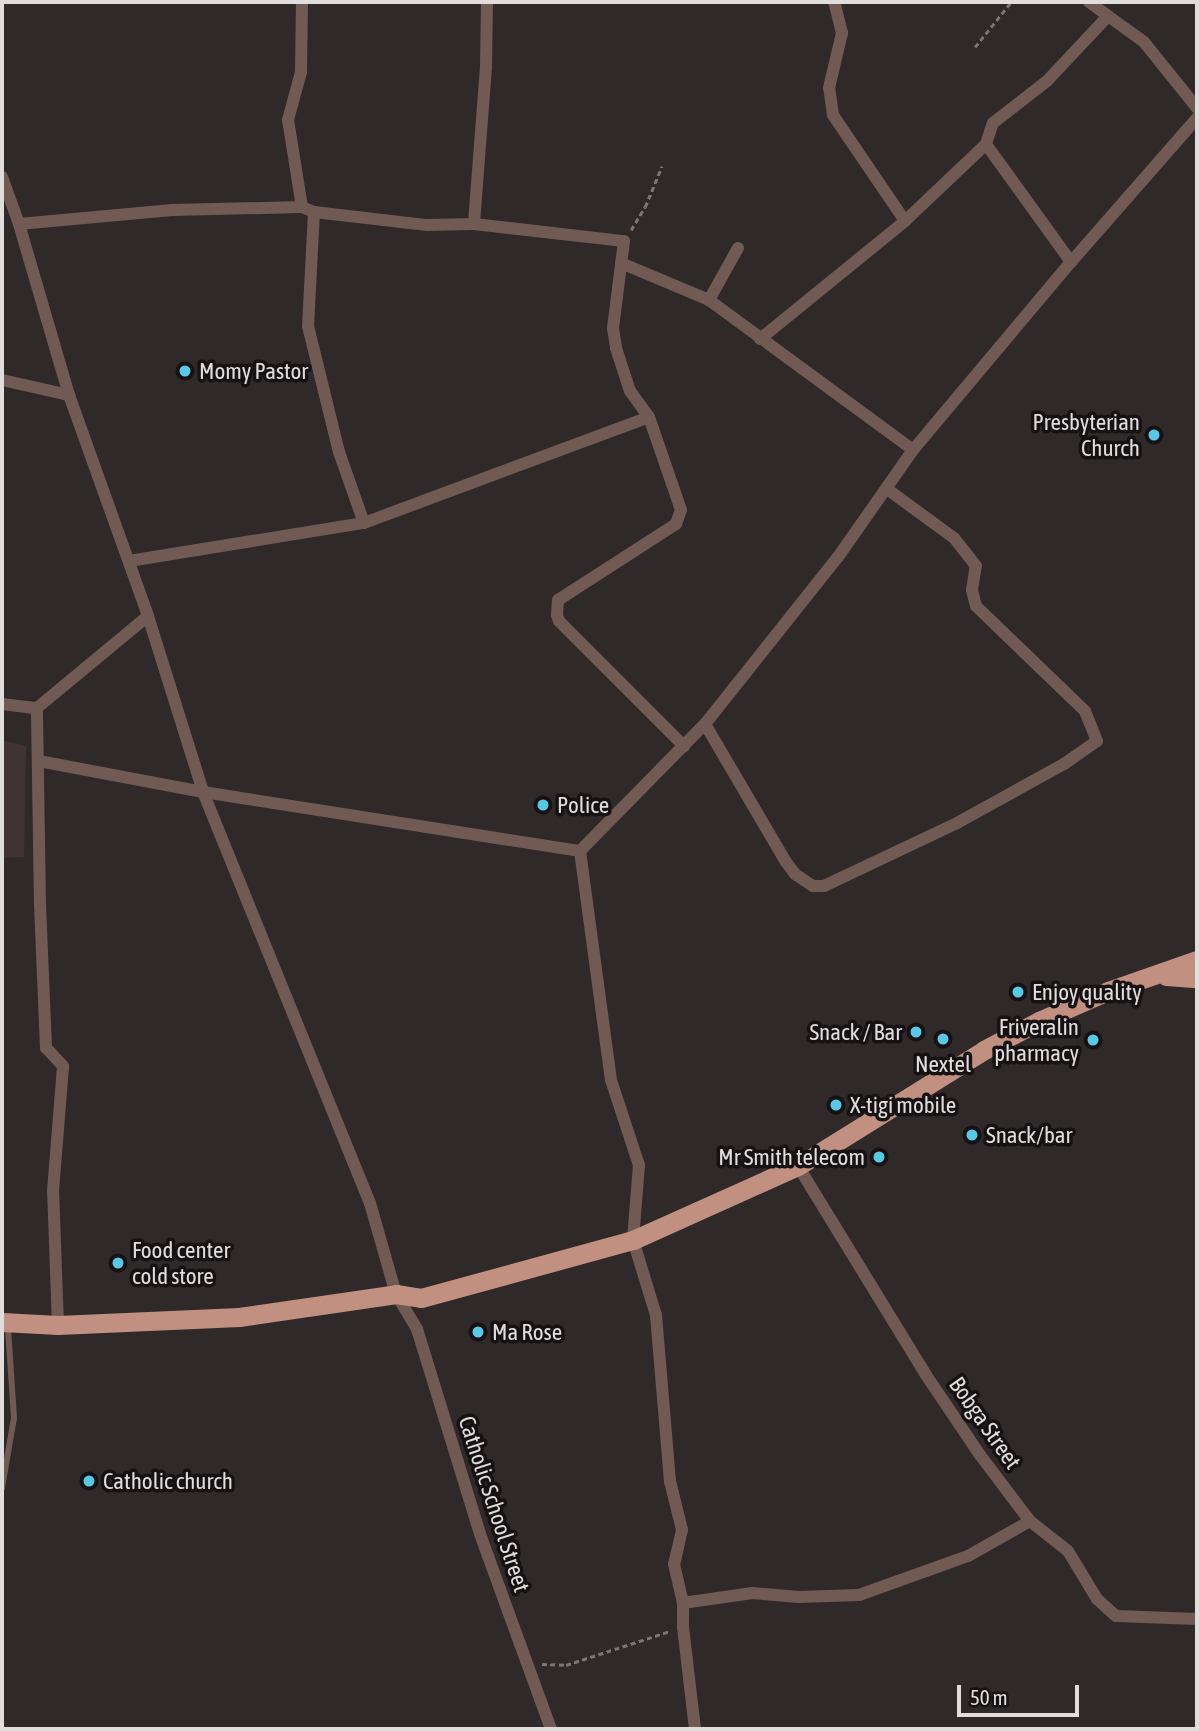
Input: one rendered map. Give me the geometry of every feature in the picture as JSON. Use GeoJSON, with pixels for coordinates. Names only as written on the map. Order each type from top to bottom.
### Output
{"type":"FeatureCollection","features":[{"type":"Feature","properties":{"kind":"highway"},"geometry":{"type":"LineString","coordinates":[[5,1322],[58,1325],[239,1317],[396,1294],[421,1298],[634,1240],[798,1166],[984,1049],[1062,1011],[1197,960]]}},
{"type":"Feature","properties":{"kind":"highway"},"geometry":{"type":"LineString","coordinates":[[1158,975],[1197,978]]}},
{"type":"Feature","properties":{"kind":"street"},"geometry":{"type":"LineString","coordinates":[[302,2],[301,72],[288,120],[308,210],[309,327],[339,452],[364,523]]}},
{"type":"Feature","properties":{"kind":"street"},"geometry":{"type":"LineString","coordinates":[[474,224],[486,67],[487,2]]}},
{"type":"Feature","properties":{"kind":"street"},"geometry":{"type":"LineString","coordinates":[[834,2],[842,33],[829,88],[833,115],[905,221]]}},
{"type":"Feature","properties":{"kind":"street"},"geometry":{"type":"LineString","coordinates":[[1089,2],[1144,42],[1197,108]]}},
{"type":"Feature","properties":{"kind":"street"},"geometry":{"type":"LineString","coordinates":[[760,339],[905,221],[986,144],[993,123],[1014,110],[1047,82],[1108,16]]}},
{"type":"Feature","properties":{"kind":"street"},"geometry":{"type":"LineString","coordinates":[[580,851],[705,724],[838,557],[913,450],[1071,261],[1197,118]]}},
{"type":"Feature","properties":{"kind":"street"},"geometry":{"type":"LineString","coordinates":[[986,144],[1071,261]]}},
{"type":"Feature","properties":{"kind":"street","name":"Catholic School Street"},"geometry":{"type":"LineString","coordinates":[[2,177],[19,223],[69,395],[130,561],[203,792],[370,1203],[396,1294],[417,1329],[480,1534],[551,1729]]}},
{"type":"Feature","properties":{"kind":"street"},"geometry":{"type":"LineString","coordinates":[[19,223],[172,211],[308,210],[427,225],[474,224],[624,241],[613,328],[616,348],[629,391],[649,417],[681,517],[677,524],[558,600],[557,615],[559,621],[684,746]]}},
{"type":"Feature","properties":{"kind":"street"},"geometry":{"type":"LineString","coordinates":[[709,300],[738,248]]}},
{"type":"Feature","properties":{"kind":"street"},"geometry":{"type":"LineString","coordinates":[[621,263],[709,300],[913,450]]}},
{"type":"Feature","properties":{"kind":"street"},"geometry":{"type":"LineString","coordinates":[[2,380],[69,395]]}},
{"type":"Feature","properties":{"kind":"street"},"geometry":{"type":"LineString","coordinates":[[130,561],[364,523],[649,417]]}},
{"type":"Feature","properties":{"kind":"street"},"geometry":{"type":"LineString","coordinates":[[705,724],[786,862],[795,874],[813,886],[824,886],[957,823],[1063,764],[1097,741],[1084,711],[976,606],[972,590],[976,566],[954,538],[887,489]]}},
{"type":"Feature","properties":{"kind":"street"},"geometry":{"type":"LineString","coordinates":[[2,704],[37,708],[148,616]]}},
{"type":"Feature","properties":{"kind":"street"},"geometry":{"type":"LineString","coordinates":[[37,708],[40,905],[46,1048],[63,1066],[53,1191],[58,1325]]}},
{"type":"Feature","properties":{"kind":"street"},"geometry":{"type":"LineString","coordinates":[[39,761],[203,792],[580,851]]}},
{"type":"Feature","properties":{"kind":"street"},"geometry":{"type":"LineString","coordinates":[[580,851],[611,1080],[639,1165],[634,1240],[656,1315],[670,1481],[682,1530],[674,1564],[683,1603],[683,1627],[695,1729]]}},
{"type":"Feature","properties":{"kind":"street","name":"Bobga Street"},"geometry":{"type":"LineString","coordinates":[[798,1166],[926,1375],[980,1455],[1030,1521],[1068,1551],[1097,1599],[1116,1616],[1197,1619]]}},
{"type":"Feature","properties":{"kind":"street"},"geometry":{"type":"LineString","coordinates":[[683,1603],[752,1593],[799,1597],[859,1595],[968,1556],[1030,1521]]}},
{"type":"Feature","properties":{"kind":"lane"},"geometry":{"type":"LineString","coordinates":[[2,1488],[14,1418],[5,1322]]}},
{"type":"Feature","properties":{"kind":"path"},"geometry":{"type":"LineString","coordinates":[[975,47],[1011,2]]}},
{"type":"Feature","properties":{"kind":"path"},"geometry":{"type":"LineString","coordinates":[[624,241],[645,207],[662,166]]}},
{"type":"Feature","properties":{"kind":"path"},"geometry":{"type":"LineString","coordinates":[[529,1664],[566,1665],[683,1627]]}},
{"type":"Feature","properties":{"kind":"shaded area"},"geometry":{"type":"Polygon","coordinates":[[[2,740],[26,746],[24,857],[2,858],[2,740]]]}},
{"type":"Feature","properties":{"kind":"place","name":"Momy Pastor"},"geometry":{"type":"Point","coordinates":[185,371]}},
{"type":"Feature","properties":{"kind":"place","name":"Presbyterian Church"},"geometry":{"type":"Point","coordinates":[1154,435]}},
{"type":"Feature","properties":{"kind":"place","name":"Police"},"geometry":{"type":"Point","coordinates":[543,805]}},
{"type":"Feature","properties":{"kind":"place","name":"Enjoy quality"},"geometry":{"type":"Point","coordinates":[1018,992]}},
{"type":"Feature","properties":{"kind":"place","name":"Snack / Bar"},"geometry":{"type":"Point","coordinates":[916,1032]}},
{"type":"Feature","properties":{"kind":"place","name":"Nextel"},"geometry":{"type":"Point","coordinates":[943,1039]}},
{"type":"Feature","properties":{"kind":"place","name":"Friveralin pharmacy"},"geometry":{"type":"Point","coordinates":[1093,1040]}},
{"type":"Feature","properties":{"kind":"place","name":"X-tigi mobile"},"geometry":{"type":"Point","coordinates":[836,1105]}},
{"type":"Feature","properties":{"kind":"place","name":"Snack/bar"},"geometry":{"type":"Point","coordinates":[972,1135]}},
{"type":"Feature","properties":{"kind":"place","name":"Mr Smith telecom"},"geometry":{"type":"Point","coordinates":[879,1157]}},
{"type":"Feature","properties":{"kind":"place","name":"Food center cold store"},"geometry":{"type":"Point","coordinates":[118,1263]}},
{"type":"Feature","properties":{"kind":"place","name":"Ma Rose"},"geometry":{"type":"Point","coordinates":[478,1332]}},
{"type":"Feature","properties":{"kind":"place","name":"Catholic church"},"geometry":{"type":"Point","coordinates":[89,1481]}}]}
